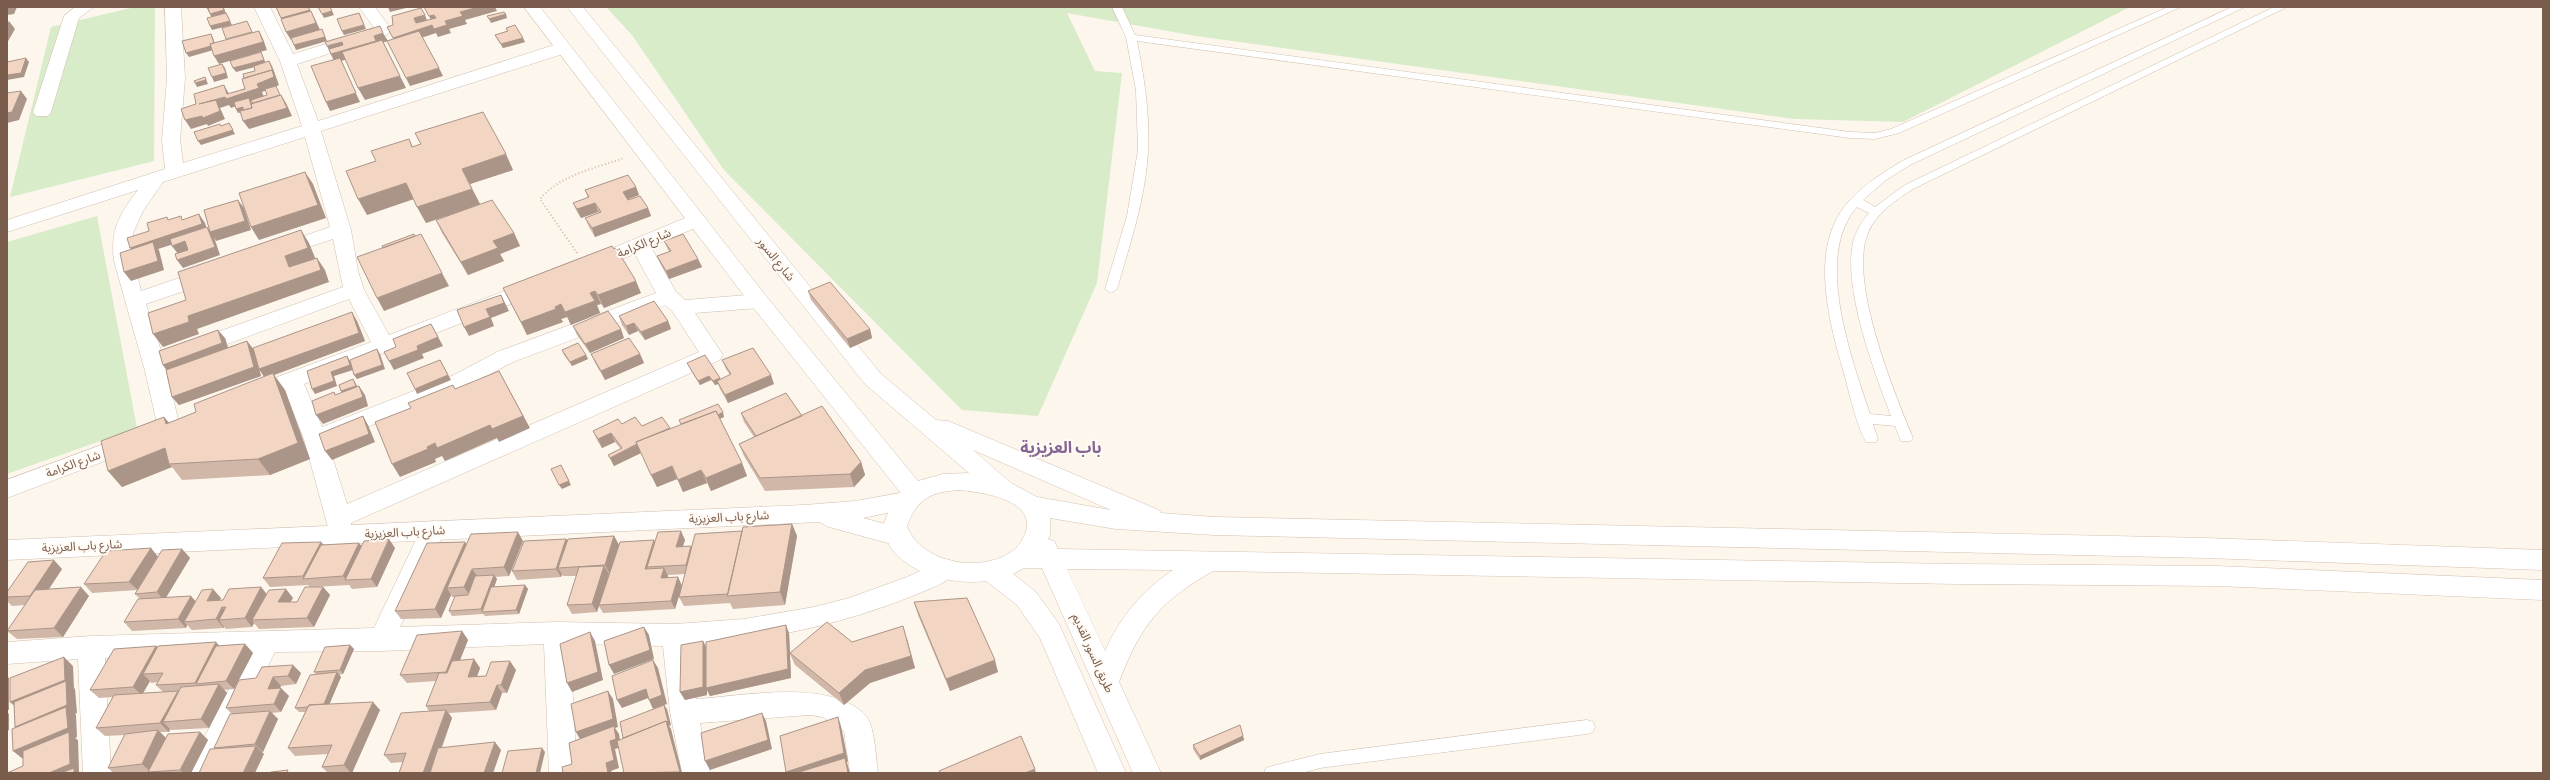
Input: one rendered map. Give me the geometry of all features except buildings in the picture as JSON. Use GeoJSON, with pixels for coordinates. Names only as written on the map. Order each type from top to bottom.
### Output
{"type":"FeatureCollection","features":[{"type":"Feature","properties":{"kind":"street"},"geometry":{"type":"LineString","coordinates":[[42,112],[72,16],[86,7]]}},
{"type":"Feature","properties":{"kind":"street"},"geometry":{"type":"LineString","coordinates":[[156,433],[166,358],[134,301],[121,245],[123,232],[130,216],[166,174],[171,140],[176,78],[173,7]]}},
{"type":"Feature","properties":{"kind":"street"},"geometry":{"type":"LineString","coordinates":[[262,7],[288,61],[311,127],[341,230],[348,271],[354,290],[384,346]]}},
{"type":"Feature","properties":{"kind":"street"},"geometry":{"type":"LineString","coordinates":[[288,61],[381,32],[382,29],[368,7]]}},
{"type":"Feature","properties":{"kind":"street"},"geometry":{"type":"LineString","coordinates":[[532,7],[911,497]]}},
{"type":"Feature","properties":{"kind":"street","name":"شارع السور"},"geometry":{"type":"LineString","coordinates":[[575,7],[873,379],[1002,488]]}},
{"type":"Feature","properties":{"kind":"street"},"geometry":{"type":"LineString","coordinates":[[7,226],[311,127],[563,48]]}},
{"type":"Feature","properties":{"kind":"street","name":"شارع الكرامة"},"geometry":{"type":"LineString","coordinates":[[579,270],[698,220]]}},
{"type":"Feature","properties":{"kind":"street"},"geometry":{"type":"LineString","coordinates":[[260,258],[341,230]]}},
{"type":"Feature","properties":{"kind":"street"},"geometry":{"type":"LineString","coordinates":[[291,380],[315,440],[340,526],[712,355],[674,301],[640,244]]}},
{"type":"Feature","properties":{"kind":"street"},"geometry":{"type":"LineString","coordinates":[[134,301],[230,268]]}},
{"type":"Feature","properties":{"kind":"street"},"geometry":{"type":"LineString","coordinates":[[234,403],[550,281]]}},
{"type":"Feature","properties":{"kind":"street"},"geometry":{"type":"LineString","coordinates":[[166,358],[354,290]]}},
{"type":"Feature","properties":{"kind":"street"},"geometry":{"type":"LineString","coordinates":[[315,440],[462,380],[505,357],[674,301],[759,301]]}},
{"type":"Feature","properties":{"kind":"street","name":"شارع الكرامة"},"geometry":{"type":"LineString","coordinates":[[7,488],[190,420]]}},
{"type":"Feature","properties":{"kind":"street"},"geometry":{"type":"LineString","coordinates":[[921,420],[1171,524]]}},
{"type":"Feature","properties":{"kind":"street"},"geometry":{"type":"LineString","coordinates":[[952,481],[974,482],[1002,488],[1015,493],[1031,505],[1038,518],[1038,534],[1032,546],[1022,558],[996,571],[990,570],[970,573],[946,569],[912,555],[902,548],[895,536],[894,523],[911,497],[929,486],[952,481]]}},
{"type":"Feature","properties":{"kind":"street","name":"شارع باب العزيزية"},"geometry":{"type":"LineString","coordinates":[[7,550],[340,526],[433,530],[804,514],[855,510],[911,497]]}},
{"type":"Feature","properties":{"kind":"street"},"geometry":{"type":"LineString","coordinates":[[1031,505],[1116,520],[1171,524],[2183,548],[2543,560]]}},
{"type":"Feature","properties":{"kind":"street","name":"شارع باب العزيزية"},"geometry":{"type":"LineString","coordinates":[[804,514],[851,523],[895,536]]}},
{"type":"Feature","properties":{"kind":"street"},"geometry":{"type":"LineString","coordinates":[[381,640],[433,530]]}},
{"type":"Feature","properties":{"kind":"street","name":"طريق السور القديم"},"geometry":{"type":"LineString","coordinates":[[1038,534],[1147,773]]}},
{"type":"Feature","properties":{"kind":"street"},"geometry":{"type":"LineString","coordinates":[[1022,558],[1207,562],[2217,576],[2543,590]]}},
{"type":"Feature","properties":{"kind":"street"},"geometry":{"type":"LineString","coordinates":[[1106,681],[1114,656],[1126,632],[1141,610],[1182,575],[1207,562]]}},
{"type":"Feature","properties":{"kind":"street"},"geometry":{"type":"LineString","coordinates":[[7,653],[91,647],[267,641],[381,640],[556,633],[676,635],[765,626],[829,613],[890,595],[921,583],[946,569]]}},
{"type":"Feature","properties":{"kind":"street"},"geometry":{"type":"LineString","coordinates":[[990,570],[1026,598],[1050,632],[1112,773]]}},
{"type":"Feature","properties":{"kind":"street"},"geometry":{"type":"LineString","coordinates":[[556,633],[563,773]]}},
{"type":"Feature","properties":{"kind":"street"},"geometry":{"type":"LineString","coordinates":[[676,635],[684,712],[696,773]]}},
{"type":"Feature","properties":{"kind":"street"},"geometry":{"type":"LineString","coordinates":[[200,773],[267,641]]}},
{"type":"Feature","properties":{"kind":"street"},"geometry":{"type":"LineString","coordinates":[[91,647],[97,773]]}},
{"type":"Feature","properties":{"kind":"street"},"geometry":{"type":"LineString","coordinates":[[684,712],[810,703],[829,706],[857,724],[864,773]]}},
{"type":"Feature","properties":{"kind":"lane"},"geometry":{"type":"LineString","coordinates":[[1111,289],[1133,216],[1143,150],[1142,90],[1131,37],[1117,7]]}},
{"type":"Feature","properties":{"kind":"lane"},"geometry":{"type":"LineString","coordinates":[[1131,37],[1850,135],[1875,136],[1895,131],[2176,7]]}},
{"type":"Feature","properties":{"kind":"lane"},"geometry":{"type":"LineString","coordinates":[[1906,438],[1881,370],[1858,276],[1856,258],[1859,241],[1866,226],[1876,212],[1909,187],[2282,7]]}},
{"type":"Feature","properties":{"kind":"lane"},"geometry":{"type":"LineString","coordinates":[[1871,439],[1839,330],[1830,273],[1833,242],[1846,214],[1855,202],[1875,183],[1906,163],[2233,8],[2256,20]]}},
{"type":"Feature","properties":{"kind":"lane"},"geometry":{"type":"LineString","coordinates":[[1855,202],[1876,212]]}},
{"type":"Feature","properties":{"kind":"lane"},"geometry":{"type":"LineString","coordinates":[[1865,418],[1899,422]]}},
{"type":"Feature","properties":{"kind":"lane"},"geometry":{"type":"LineString","coordinates":[[1272,773],[1320,761],[1587,727]]}},
{"type":"Feature","properties":{"kind":"path"},"geometry":{"type":"LineString","coordinates":[[579,270],[540,198],[543,193],[561,182],[644,151]]}},
{"type":"Feature","properties":{"kind":"green space"},"geometry":{"type":"Polygon","coordinates":[[[135,7],[155,7],[154,161],[10,197],[51,27],[135,7]]]}},
{"type":"Feature","properties":{"kind":"green space"},"geometry":{"type":"Polygon","coordinates":[[[606,7],[2128,8],[1903,122],[1794,119],[1196,36],[1067,13],[1095,71],[1122,73],[1097,283],[1038,416],[962,410],[724,170],[632,35],[606,7]]]}},
{"type":"Feature","properties":{"kind":"green space"},"geometry":{"type":"Polygon","coordinates":[[[97,216],[137,428],[7,474],[7,242],[97,216]]]}},
{"type":"Feature","properties":{"kind":"district","name":"باب العزيزية"},"geometry":{"type":"Point","coordinates":[1061,447]}}]}
